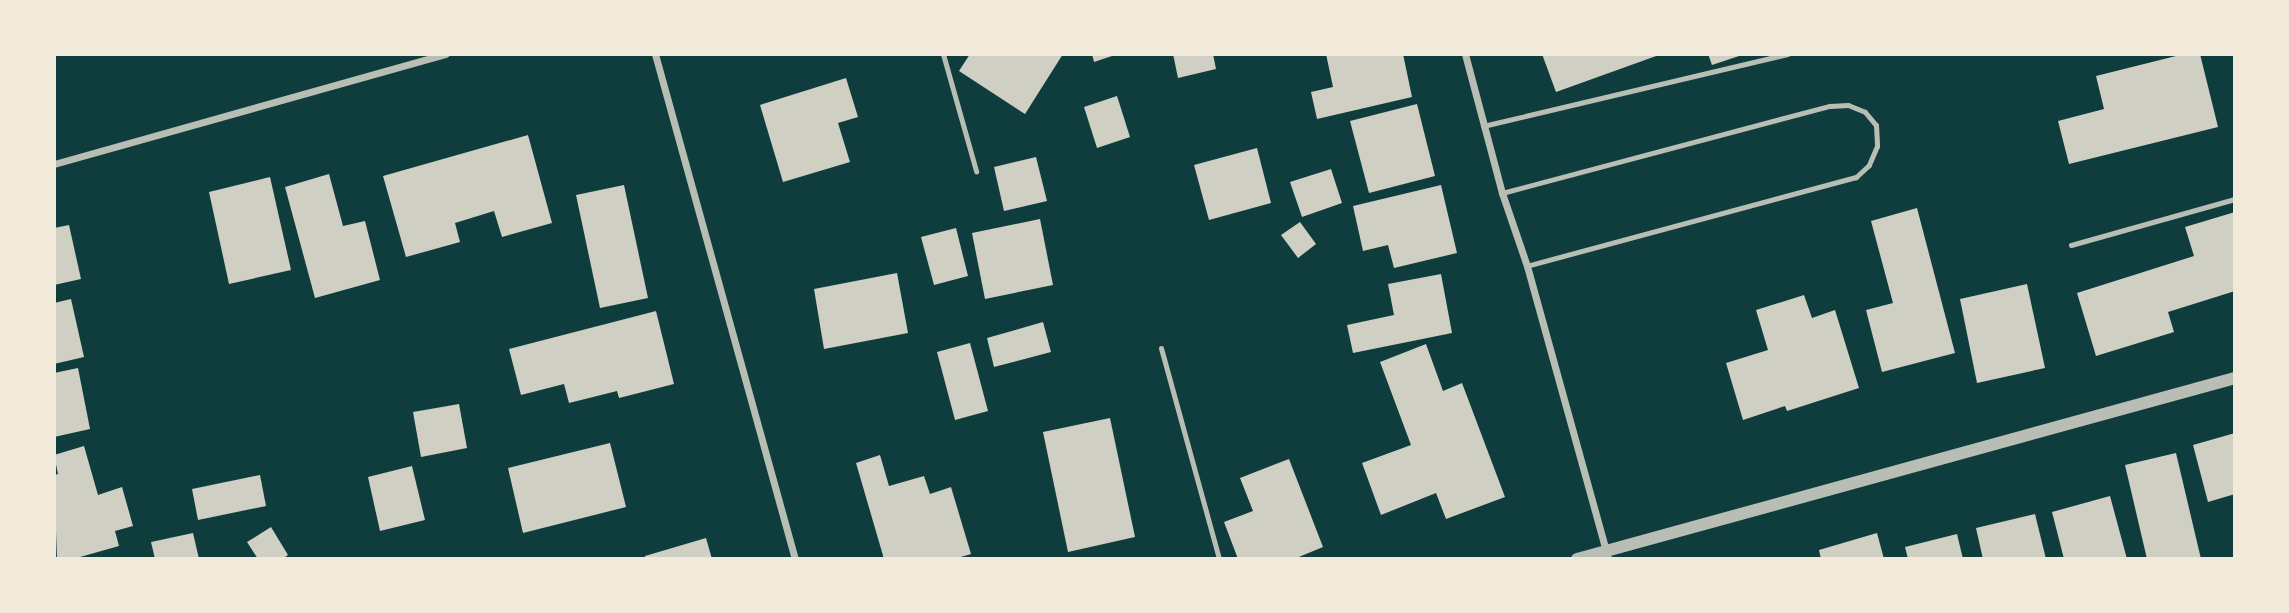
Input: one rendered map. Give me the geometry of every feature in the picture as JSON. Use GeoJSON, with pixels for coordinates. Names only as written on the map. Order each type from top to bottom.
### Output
{"type":"FeatureCollection","features":[{"type":"Feature","properties":{"kind":"street"},"geometry":{"type":"LineString","coordinates":[[54,164],[446,54]]}},
{"type":"Feature","properties":{"kind":"street"},"geometry":{"type":"LineString","coordinates":[[655,54],[795,559]]}},
{"type":"Feature","properties":{"kind":"street"},"geometry":{"type":"LineString","coordinates":[[1465,54],[1483,126],[1527,266],[1607,555]]}},
{"type":"Feature","properties":{"kind":"street"},"geometry":{"type":"LineString","coordinates":[[1577,559],[1607,555],[2235,378]]}},
{"type":"Feature","properties":{"kind":"lane"},"geometry":{"type":"LineString","coordinates":[[943,54],[976,171]]}},
{"type":"Feature","properties":{"kind":"lane"},"geometry":{"type":"LineString","coordinates":[[1483,126],[1685,81],[1787,54]]}},
{"type":"Feature","properties":{"kind":"lane"},"geometry":{"type":"LineString","coordinates":[[1502,192],[1830,106],[1849,106],[1865,113],[1876,125],[1877,146],[1869,166],[1856,177],[1527,266]]}},
{"type":"Feature","properties":{"kind":"lane"},"geometry":{"type":"LineString","coordinates":[[2071,245],[2235,200]]}},
{"type":"Feature","properties":{"kind":"lane"},"geometry":{"type":"LineString","coordinates":[[1161,348],[1220,559]]}},
{"type":"Feature","properties":{"kind":"building"},"geometry":{"type":"Polygon","coordinates":[[[970,54],[1063,54],[1025,114],[959,71],[970,54]]]}},
{"type":"Feature","properties":{"kind":"building"},"geometry":{"type":"Polygon","coordinates":[[[1092,54],[1115,54],[1115,55],[1094,62],[1092,54]]]}},
{"type":"Feature","properties":{"kind":"building"},"geometry":{"type":"Polygon","coordinates":[[[1173,54],[1213,54],[1216,69],[1178,78],[1173,54]]]}},
{"type":"Feature","properties":{"kind":"building"},"geometry":{"type":"Polygon","coordinates":[[[1326,54],[1403,54],[1412,97],[1317,119],[1311,92],[1333,87],[1326,54]]]}},
{"type":"Feature","properties":{"kind":"building"},"geometry":{"type":"Polygon","coordinates":[[[1542,54],[1659,54],[1659,55],[1556,92],[1542,54]]]}},
{"type":"Feature","properties":{"kind":"building"},"geometry":{"type":"Polygon","coordinates":[[[1708,54],[1742,54],[1742,55],[1712,65],[1708,54]]]}},
{"type":"Feature","properties":{"kind":"building"},"geometry":{"type":"Polygon","coordinates":[[[2184,54],[2200,54],[2218,127],[2069,164],[2058,121],[2104,109],[2096,76],[2184,54]]]}},
{"type":"Feature","properties":{"kind":"building"},"geometry":{"type":"Polygon","coordinates":[[[846,78],[858,117],[838,123],[850,162],[783,182],[760,105],[846,78]]]}},
{"type":"Feature","properties":{"kind":"building"},"geometry":{"type":"Polygon","coordinates":[[[1117,96],[1130,137],[1097,148],[1084,107],[1117,96]]]}},
{"type":"Feature","properties":{"kind":"building"},"geometry":{"type":"Polygon","coordinates":[[[1417,104],[1435,176],[1369,193],[1350,121],[1417,104]]]}},
{"type":"Feature","properties":{"kind":"building"},"geometry":{"type":"Polygon","coordinates":[[[528,135],[552,223],[502,237],[494,211],[455,223],[460,242],[406,257],[383,176],[528,135]]]}},
{"type":"Feature","properties":{"kind":"building"},"geometry":{"type":"Polygon","coordinates":[[[1257,148],[1271,203],[1209,220],[1194,165],[1257,148]]]}},
{"type":"Feature","properties":{"kind":"building"},"geometry":{"type":"Polygon","coordinates":[[[1036,157],[1047,201],[1004,211],[994,167],[1036,157]]]}},
{"type":"Feature","properties":{"kind":"building"},"geometry":{"type":"Polygon","coordinates":[[[1331,169],[1342,203],[1302,217],[1290,182],[1331,169]]]}},
{"type":"Feature","properties":{"kind":"building"},"geometry":{"type":"Polygon","coordinates":[[[329,174],[343,226],[365,221],[380,280],[315,298],[285,187],[329,174]]]}},
{"type":"Feature","properties":{"kind":"building"},"geometry":{"type":"Polygon","coordinates":[[[270,177],[291,270],[229,284],[209,192],[270,177]]]}},
{"type":"Feature","properties":{"kind":"building"},"geometry":{"type":"Polygon","coordinates":[[[624,185],[648,298],[600,308],[576,195],[624,185]]]}},
{"type":"Feature","properties":{"kind":"building"},"geometry":{"type":"Polygon","coordinates":[[[1441,185],[1457,253],[1394,268],[1388,245],[1363,251],[1353,206],[1441,185]]]}},
{"type":"Feature","properties":{"kind":"building"},"geometry":{"type":"Polygon","coordinates":[[[1917,208],[1955,353],[1882,372],[1866,310],[1893,303],[1871,221],[1917,208]]]}},
{"type":"Feature","properties":{"kind":"building"},"geometry":{"type":"Polygon","coordinates":[[[2235,212],[2235,291],[2168,312],[2174,332],[2096,356],[2077,293],[2194,256],[2185,227],[2235,212]]]}},
{"type":"Feature","properties":{"kind":"building"},"geometry":{"type":"Polygon","coordinates":[[[1040,219],[1053,285],[985,299],[972,233],[1040,219]]]}},
{"type":"Feature","properties":{"kind":"building"},"geometry":{"type":"Polygon","coordinates":[[[1300,222],[1316,244],[1298,258],[1281,235],[1300,222]]]}},
{"type":"Feature","properties":{"kind":"building"},"geometry":{"type":"Polygon","coordinates":[[[69,225],[81,279],[54,285],[54,228],[69,225]]]}},
{"type":"Feature","properties":{"kind":"building"},"geometry":{"type":"Polygon","coordinates":[[[956,228],[968,276],[934,285],[921,237],[956,228]]]}},
{"type":"Feature","properties":{"kind":"building"},"geometry":{"type":"Polygon","coordinates":[[[897,273],[908,333],[824,349],[814,289],[897,273]]]}},
{"type":"Feature","properties":{"kind":"building"},"geometry":{"type":"Polygon","coordinates":[[[1441,274],[1452,333],[1353,353],[1347,325],[1394,315],[1388,284],[1441,274]]]}},
{"type":"Feature","properties":{"kind":"building"},"geometry":{"type":"Polygon","coordinates":[[[2027,284],[2045,368],[1977,383],[1960,299],[2027,284]]]}},
{"type":"Feature","properties":{"kind":"building"},"geometry":{"type":"Polygon","coordinates":[[[1804,295],[1812,318],[1835,310],[1859,388],[1787,411],[1785,406],[1743,420],[1726,363],[1768,350],[1756,310],[1804,295]]]}},
{"type":"Feature","properties":{"kind":"building"},"geometry":{"type":"Polygon","coordinates":[[[71,299],[84,357],[54,364],[54,303],[71,299]]]}},
{"type":"Feature","properties":{"kind":"building"},"geometry":{"type":"Polygon","coordinates":[[[656,311],[674,384],[619,398],[617,391],[569,403],[564,384],[521,395],[509,349],[656,311]]]}},
{"type":"Feature","properties":{"kind":"building"},"geometry":{"type":"Polygon","coordinates":[[[1043,322],[1051,352],[994,367],[987,338],[1043,322]]]}},
{"type":"Feature","properties":{"kind":"building"},"geometry":{"type":"Polygon","coordinates":[[[970,343],[988,411],[955,420],[937,352],[970,343]]]}},
{"type":"Feature","properties":{"kind":"building"},"geometry":{"type":"Polygon","coordinates":[[[1426,344],[1443,391],[1462,383],[1505,497],[1446,519],[1436,493],[1381,515],[1362,463],[1411,445],[1380,362],[1426,344]]]}},
{"type":"Feature","properties":{"kind":"building"},"geometry":{"type":"Polygon","coordinates":[[[78,368],[90,429],[54,437],[54,373],[78,368]]]}},
{"type":"Feature","properties":{"kind":"building"},"geometry":{"type":"Polygon","coordinates":[[[459,404],[467,448],[421,457],[413,412],[459,404]]]}},
{"type":"Feature","properties":{"kind":"building"},"geometry":{"type":"Polygon","coordinates":[[[1110,418],[1135,537],[1068,552],[1043,432],[1110,418]]]}},
{"type":"Feature","properties":{"kind":"building"},"geometry":{"type":"Polygon","coordinates":[[[2235,433],[2235,494],[2208,502],[2193,445],[2235,433]]]}},
{"type":"Feature","properties":{"kind":"building"},"geometry":{"type":"Polygon","coordinates":[[[610,443],[626,507],[523,533],[508,468],[610,443]]]}},
{"type":"Feature","properties":{"kind":"building"},"geometry":{"type":"Polygon","coordinates":[[[84,446],[98,495],[122,487],[133,526],[115,531],[119,546],[73,559],[57,559],[54,475],[58,474],[54,455],[84,446]]]}},
{"type":"Feature","properties":{"kind":"building"},"geometry":{"type":"Polygon","coordinates":[[[2176,453],[2201,559],[2147,559],[2125,465],[2176,453]]]}},
{"type":"Feature","properties":{"kind":"building"},"geometry":{"type":"Polygon","coordinates":[[[880,455],[889,486],[924,476],[930,494],[951,487],[971,554],[954,559],[884,559],[856,463],[880,455]]]}},
{"type":"Feature","properties":{"kind":"building"},"geometry":{"type":"Polygon","coordinates":[[[1289,459],[1323,547],[1294,559],[1238,559],[1224,522],[1253,511],[1240,478],[1289,459]]]}},
{"type":"Feature","properties":{"kind":"building"},"geometry":{"type":"Polygon","coordinates":[[[412,466],[425,520],[380,531],[368,477],[412,466]]]}},
{"type":"Feature","properties":{"kind":"building"},"geometry":{"type":"Polygon","coordinates":[[[260,475],[266,506],[198,520],[192,489],[260,475]]]}},
{"type":"Feature","properties":{"kind":"building"},"geometry":{"type":"Polygon","coordinates":[[[2110,496],[2127,559],[2064,559],[2052,512],[2110,496]]]}},
{"type":"Feature","properties":{"kind":"building"},"geometry":{"type":"Polygon","coordinates":[[[2035,514],[2046,559],[1983,559],[1976,528],[2035,514]]]}},
{"type":"Feature","properties":{"kind":"building"},"geometry":{"type":"Polygon","coordinates":[[[271,527],[288,555],[282,559],[258,559],[247,542],[271,527]]]}},
{"type":"Feature","properties":{"kind":"building"},"geometry":{"type":"Polygon","coordinates":[[[193,533],[199,559],[155,559],[151,542],[193,533]]]}},
{"type":"Feature","properties":{"kind":"building"},"geometry":{"type":"Polygon","coordinates":[[[1877,533],[1884,559],[1821,559],[1819,550],[1877,533]]]}},
{"type":"Feature","properties":{"kind":"building"},"geometry":{"type":"Polygon","coordinates":[[[1957,534],[1963,559],[1908,559],[1905,547],[1957,534]]]}},
{"type":"Feature","properties":{"kind":"building"},"geometry":{"type":"Polygon","coordinates":[[[706,538],[712,559],[646,559],[645,556],[706,538]]]}}]}
